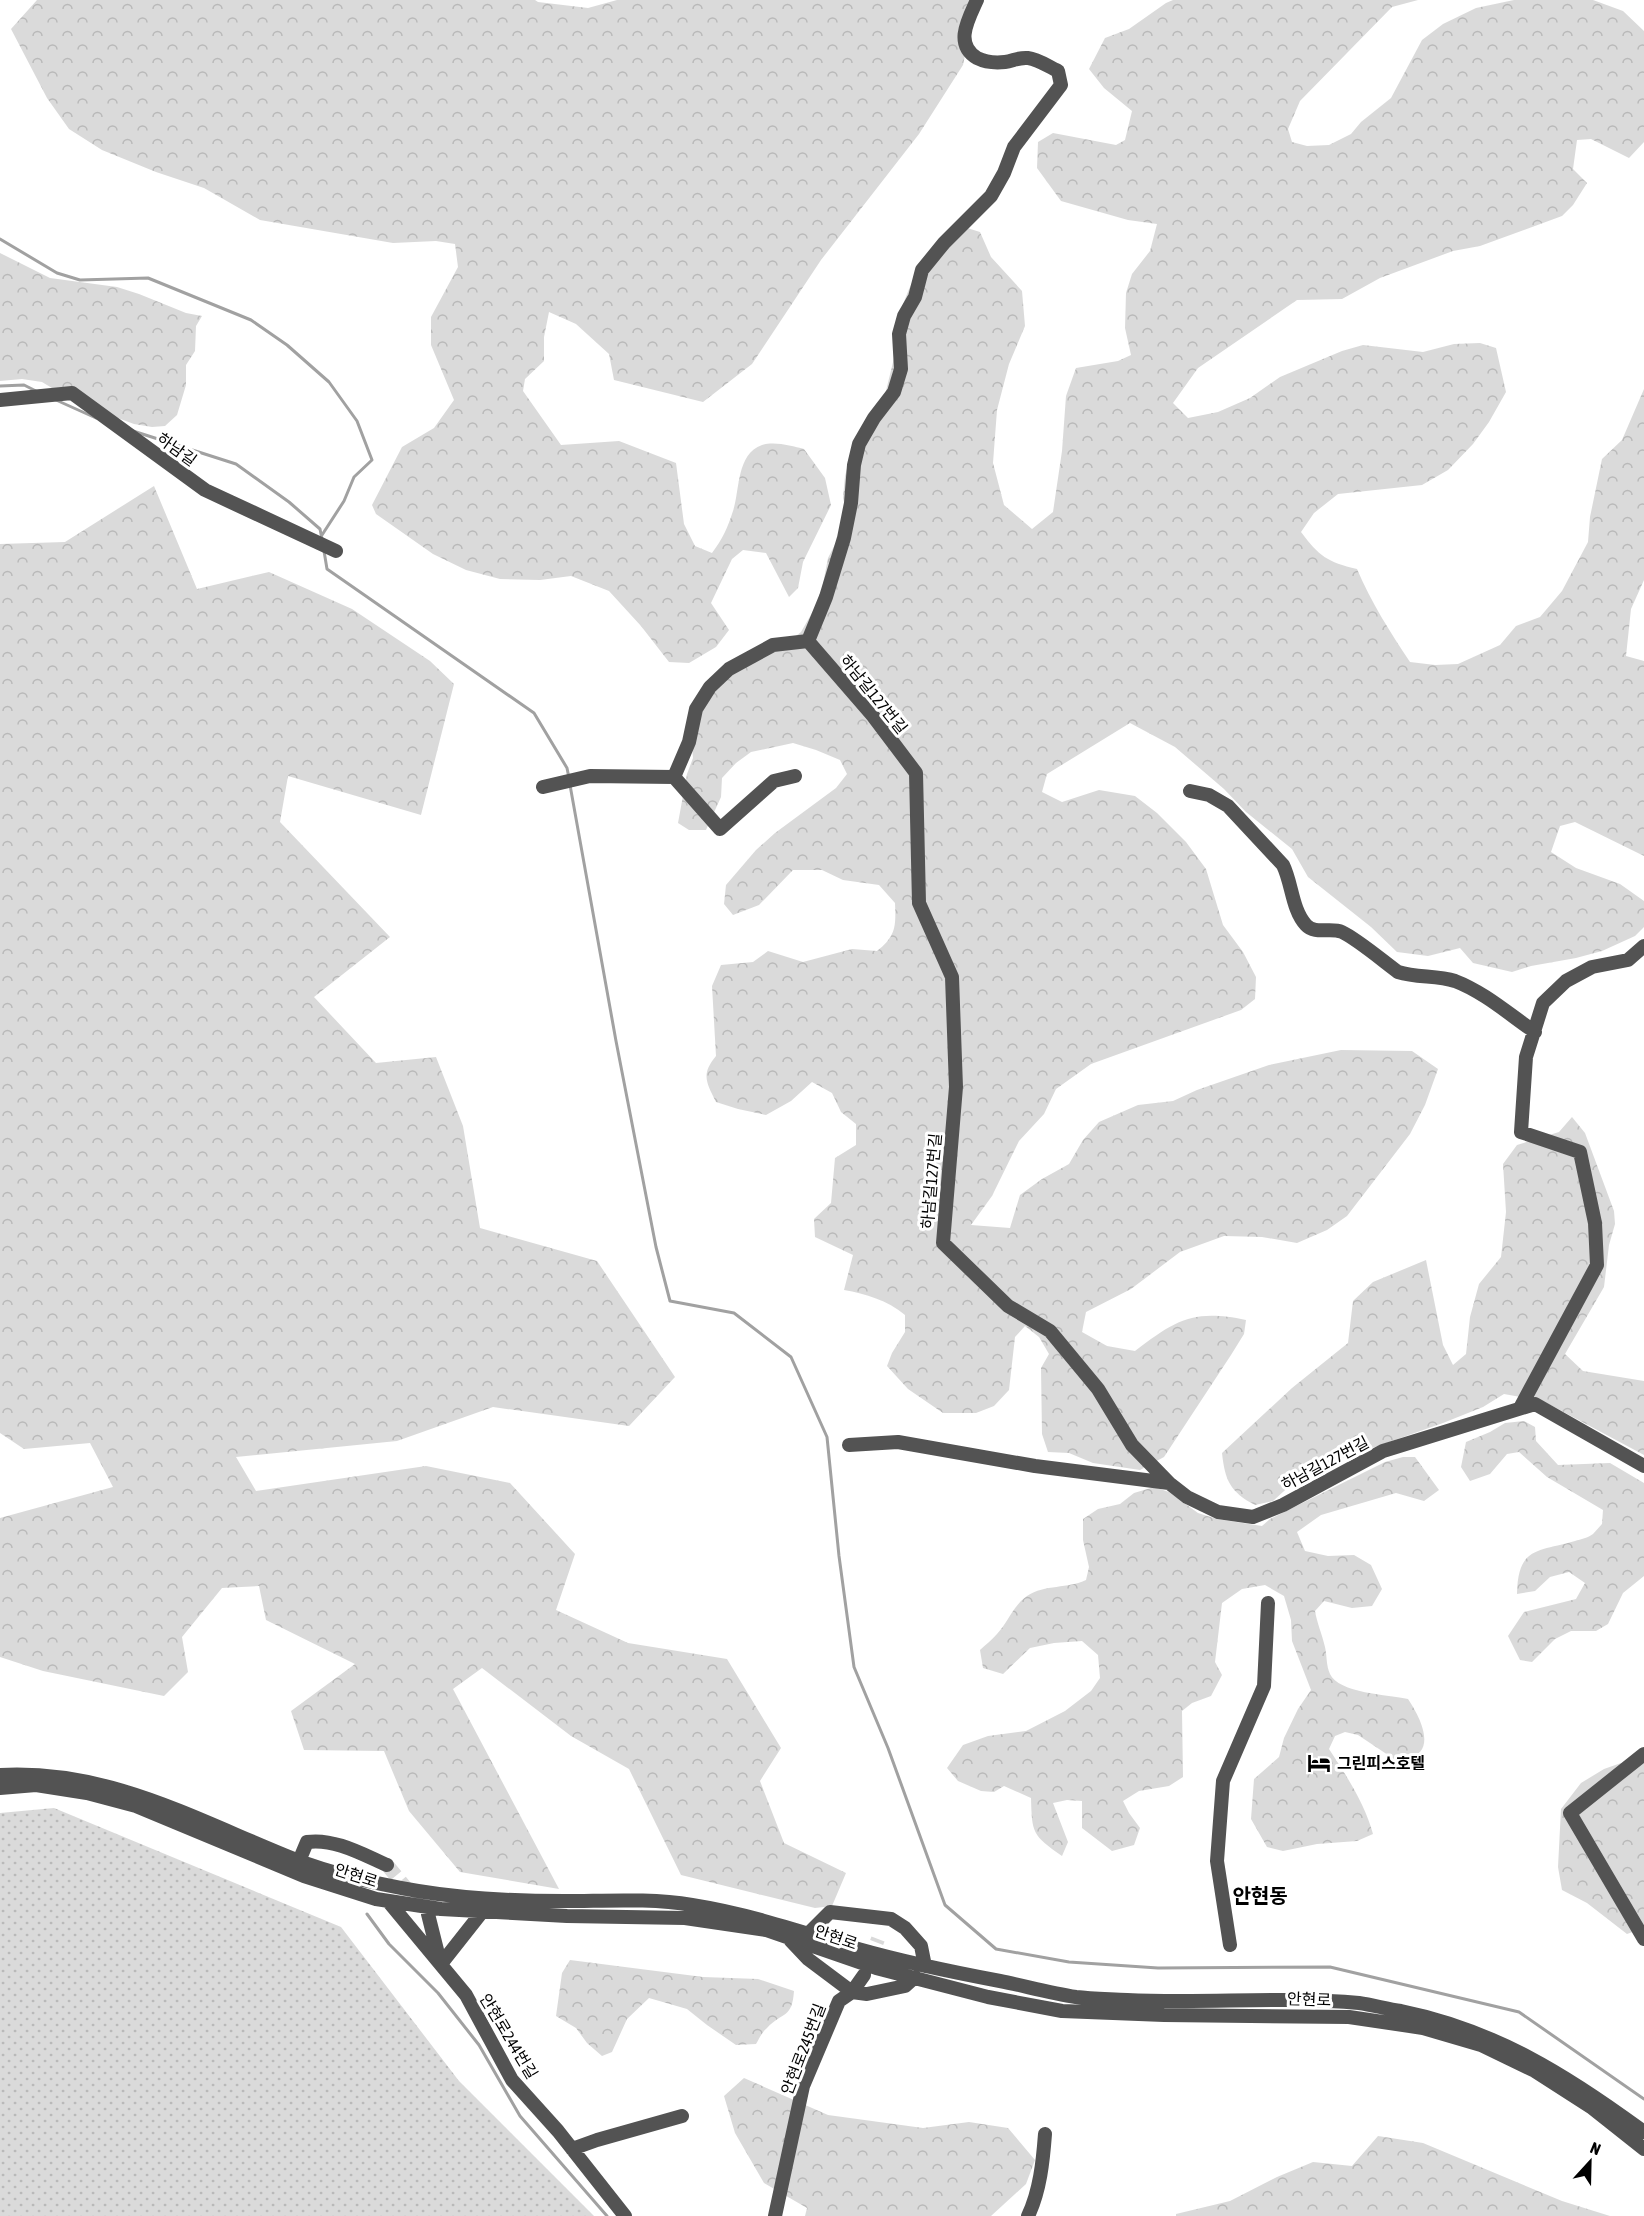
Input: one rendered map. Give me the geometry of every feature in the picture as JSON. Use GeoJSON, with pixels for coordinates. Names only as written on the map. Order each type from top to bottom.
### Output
{"type":"FeatureCollection","features":[{"type":"Feature","properties":{"kind":"street"},"geometry":{"type":"LineString","coordinates":[[674,777],[688,742],[696,709],[710,687],[729,669],[773,645],[808,641],[826,597],[844,538],[859,444],[874,418],[894,392],[901,369],[899,334],[904,316],[915,297],[922,270],[944,243],[991,196],[1004,173],[1014,147],[1060,85],[1058,70],[1030,58],[992,62],[982,60],[970,53],[964,43],[965,30],[976,0]]}},
{"type":"Feature","properties":{"kind":"street","name":"하남길"},"geometry":{"type":"LineString","coordinates":[[0,400],[72,393],[205,490],[336,551]]}},
{"type":"Feature","properties":{"kind":"street","name":"하남길127번길"},"geometry":{"type":"LineString","coordinates":[[808,641],[873,716],[916,773],[919,903],[952,977],[956,1087],[943,1243],[1008,1305],[1050,1331],[1098,1389],[1132,1445],[1169,1483],[1187,1497],[1218,1512],[1253,1517],[1282,1505],[1383,1450],[1535,1404],[1644,1466]]}},
{"type":"Feature","properties":{"kind":"street"},"geometry":{"type":"LineString","coordinates":[[543,788],[590,776],[674,777],[720,829],[774,781],[795,776]]}},
{"type":"Feature","properties":{"kind":"street"},"geometry":{"type":"LineString","coordinates":[[1190,791],[1209,795],[1228,806],[1283,865],[1299,914],[1307,927],[1314,930],[1340,931],[1398,972],[1409,976],[1453,981],[1475,991],[1535,1032]]}},
{"type":"Feature","properties":{"kind":"street"},"geometry":{"type":"LineString","coordinates":[[1520,1408],[1597,1265],[1595,1223],[1580,1152],[1521,1132],[1526,1057],[1542,1003],[1566,981],[1592,967],[1628,960],[1644,946]]}},
{"type":"Feature","properties":{"kind":"street"},"geometry":{"type":"LineString","coordinates":[[849,1445],[898,1442],[1035,1466],[1169,1483]]}},
{"type":"Feature","properties":{"kind":"street"},"geometry":{"type":"LineString","coordinates":[[1230,1945],[1217,1861],[1223,1781],[1264,1686],[1268,1603]]}},
{"type":"Feature","properties":{"kind":"street"},"geometry":{"type":"LineString","coordinates":[[1644,1754],[1570,1813],[1644,1939]]}},
{"type":"Feature","properties":{"kind":"street","name":"안현로"},"geometry":{"type":"LineString","coordinates":[[0,1775],[27,1773],[68,1777],[107,1785],[152,1800],[299,1861],[374,1882],[420,1891],[498,1899],[624,1900],[687,1904],[749,1915],[925,1966],[1079,1997],[1178,2002],[1286,2001],[1360,2004],[1436,2018],[1495,2039],[1523,2053],[1602,2101],[1644,2132]]}},
{"type":"Feature","properties":{"kind":"street","name":"안현로"},"geometry":{"type":"LineString","coordinates":[[0,1788],[36,1785],[87,1793],[136,1806],[304,1876],[388,1901],[482,1912],[685,1918],[766,1930],[858,1962],[988,1996],[1062,2011],[1164,2015],[1349,2017],[1423,2028],[1481,2045],[1535,2072],[1591,2107],[1644,2150]]}},
{"type":"Feature","properties":{"kind":"street"},"geometry":{"type":"LineString","coordinates":[[299,1861],[307,1842],[317,1841],[335,1844],[387,1865]]}},
{"type":"Feature","properties":{"kind":"street","name":"안현로244번길"},"geometry":{"type":"LineString","coordinates":[[388,1901],[466,1995],[512,2080],[572,2149],[625,2216]]}},
{"type":"Feature","properties":{"kind":"street"},"geometry":{"type":"LineString","coordinates":[[441,1964],[482,1912]]}},
{"type":"Feature","properties":{"kind":"street"},"geometry":{"type":"LineString","coordinates":[[809,1933],[830,1912],[891,1919],[905,1928],[921,1946],[925,1966]]}},
{"type":"Feature","properties":{"kind":"street"},"geometry":{"type":"LineString","coordinates":[[428,1914],[441,1964]]}},
{"type":"Feature","properties":{"kind":"street"},"geometry":{"type":"LineString","coordinates":[[788,1937],[808,1959],[852,1992],[867,1994],[905,1986],[915,1977]]}},
{"type":"Feature","properties":{"kind":"street","name":"안현로245번길"},"geometry":{"type":"LineString","coordinates":[[775,2216],[803,2086],[839,2001],[852,1992],[864,1974]]}},
{"type":"Feature","properties":{"kind":"street"},"geometry":{"type":"LineString","coordinates":[[572,2149],[682,2116]]}},
{"type":"Feature","properties":{"kind":"street"},"geometry":{"type":"LineString","coordinates":[[1028,2216],[1038,2184],[1045,2134]]}},
{"type":"Feature","properties":{"kind":"green space"},"geometry":{"type":"Polygon","coordinates":[[[37,0],[535,0],[588,8],[617,0],[981,0],[975,6],[963,65],[919,134],[821,260],[752,364],[703,402],[614,380],[609,354],[576,324],[549,312],[544,337],[544,361],[525,379],[523,391],[561,445],[619,441],[676,463],[684,524],[695,546],[712,553],[729,522],[740,474],[747,456],[767,444],[783,444],[804,449],[825,478],[831,505],[803,562],[798,588],[789,597],[766,553],[743,550],[732,559],[711,603],[729,630],[716,647],[689,663],[669,662],[641,626],[609,591],[571,576],[540,580],[500,579],[466,570],[433,554],[376,514],[372,505],[402,447],[434,428],[454,400],[431,345],[431,317],[458,267],[455,244],[436,241],[393,243],[260,220],[204,188],[102,150],[69,129],[47,98],[11,29],[37,0]]]}},
{"type":"Feature","properties":{"kind":"green space"},"geometry":{"type":"Polygon","coordinates":[[[1173,0],[1418,0],[1392,7],[1300,101],[1288,129],[1292,142],[1307,146],[1329,145],[1351,134],[1361,122],[1391,98],[1422,40],[1443,24],[1476,8],[1514,0],[1593,0],[1623,11],[1644,31],[1644,142],[1629,158],[1591,139],[1577,140],[1573,169],[1587,183],[1573,205],[1562,216],[1480,246],[1453,251],[1380,278],[1342,299],[1297,300],[1198,368],[1173,403],[1188,418],[1218,412],[1250,398],[1280,377],[1342,351],[1363,345],[1423,352],[1454,344],[1480,343],[1496,348],[1506,392],[1473,444],[1448,470],[1422,485],[1338,494],[1314,513],[1301,532],[1313,547],[1331,561],[1357,569],[1381,617],[1410,662],[1435,665],[1458,664],[1500,645],[1516,626],[1540,617],[1562,591],[1588,542],[1590,517],[1602,459],[1622,440],[1644,389],[1644,580],[1631,609],[1626,656],[1644,661],[1644,856],[1575,822],[1560,826],[1551,852],[1576,868],[1620,884],[1644,901],[1644,927],[1635,936],[1602,951],[1512,972],[1473,963],[1460,948],[1428,956],[1397,952],[1371,927],[1308,877],[1292,849],[1246,812],[1224,789],[1175,747],[1130,723],[1047,774],[1042,792],[1062,802],[1099,790],[1135,796],[1157,813],[1186,842],[1206,869],[1223,925],[1243,952],[1256,977],[1255,999],[1241,1010],[1091,1064],[1056,1089],[1044,1114],[1019,1141],[992,1196],[971,1225],[1010,1228],[1020,1195],[1069,1164],[1083,1140],[1099,1122],[1138,1105],[1173,1101],[1197,1090],[1269,1065],[1341,1050],[1412,1051],[1438,1069],[1425,1105],[1410,1134],[1347,1216],[1327,1230],[1297,1243],[1262,1237],[1224,1236],[1180,1252],[1131,1289],[1086,1312],[1082,1332],[1107,1346],[1135,1351],[1162,1332],[1186,1320],[1212,1316],[1246,1320],[1244,1334],[1164,1457],[1140,1470],[1093,1463],[1069,1453],[1048,1452],[1042,1434],[1041,1368],[1049,1354],[1039,1337],[1025,1326],[1015,1337],[1009,1390],[994,1406],[976,1413],[943,1413],[908,1389],[887,1366],[905,1332],[905,1315],[876,1298],[844,1290],[853,1255],[815,1237],[814,1219],[831,1203],[835,1158],[856,1145],[856,1124],[841,1112],[832,1093],[812,1082],[791,1101],[766,1115],[716,1102],[710,1089],[707,1073],[716,1056],[712,986],[721,965],[753,962],[768,951],[803,962],[852,949],[877,951],[894,930],[895,903],[879,885],[843,880],[822,870],[793,870],[759,905],[733,915],[724,904],[726,885],[756,850],[836,788],[847,774],[840,760],[793,743],[751,752],[736,763],[722,778],[721,797],[706,830],[689,830],[678,823],[687,774],[693,758],[689,714],[724,675],[782,647],[801,632],[820,599],[828,558],[848,519],[843,498],[845,476],[854,443],[884,399],[895,354],[896,322],[922,263],[964,227],[980,232],[991,257],[1022,291],[1025,326],[1009,364],[997,410],[993,463],[1004,505],[1032,529],[1053,512],[1062,451],[1066,396],[1076,368],[1118,361],[1131,355],[1125,328],[1126,293],[1132,274],[1150,251],[1157,224],[1128,220],[1061,201],[1037,168],[1038,142],[1053,133],[1116,145],[1125,140],[1132,111],[1104,88],[1089,69],[1105,38],[1129,29],[1173,0]]]}},
{"type":"Feature","properties":{"kind":"green space"},"geometry":{"type":"Polygon","coordinates":[[[0,253],[50,278],[117,287],[186,313],[202,316],[196,326],[195,351],[186,365],[186,385],[177,415],[165,426],[152,427],[134,424],[77,403],[42,382],[22,379],[0,381],[0,253]]]}},
{"type":"Feature","properties":{"kind":"green space"},"geometry":{"type":"Polygon","coordinates":[[[154,486],[197,589],[269,572],[352,609],[430,661],[454,684],[421,815],[288,776],[280,822],[390,937],[314,997],[376,1063],[436,1057],[463,1126],[480,1228],[597,1261],[675,1377],[629,1426],[493,1407],[397,1441],[236,1457],[256,1491],[426,1466],[510,1483],[575,1554],[556,1610],[628,1643],[727,1659],[781,1748],[760,1781],[784,1843],[846,1873],[832,1906],[815,1908],[681,1875],[629,1769],[571,1736],[482,1668],[453,1689],[559,1889],[460,1872],[409,1811],[384,1751],[304,1750],[291,1711],[355,1664],[266,1620],[259,1586],[222,1588],[182,1637],[188,1672],[164,1696],[43,1671],[0,1657],[0,1518],[113,1487],[90,1443],[24,1449],[0,1433],[0,544],[65,542],[154,486]]]}},
{"type":"Feature","properties":{"kind":"green space"},"geometry":{"type":"Polygon","coordinates":[[[1572,1117],[1585,1133],[1614,1211],[1615,1224],[1609,1245],[1604,1287],[1565,1354],[1583,1371],[1644,1381],[1644,1455],[1543,1401],[1504,1394],[1483,1407],[1443,1423],[1338,1460],[1294,1482],[1273,1501],[1255,1505],[1234,1490],[1227,1478],[1222,1453],[1292,1388],[1348,1343],[1353,1301],[1373,1282],[1426,1260],[1443,1345],[1453,1365],[1466,1354],[1470,1317],[1479,1284],[1501,1257],[1506,1212],[1503,1164],[1517,1145],[1559,1132],[1572,1117]]]}},
{"type":"Feature","properties":{"kind":"green space"},"geometry":{"type":"Polygon","coordinates":[[[1524,1421],[1535,1427],[1536,1441],[1558,1465],[1610,1463],[1644,1483],[1644,1576],[1623,1593],[1608,1624],[1596,1631],[1571,1631],[1555,1639],[1532,1662],[1520,1660],[1508,1636],[1524,1612],[1576,1599],[1585,1583],[1569,1572],[1550,1577],[1535,1591],[1517,1594],[1521,1567],[1532,1554],[1593,1534],[1602,1524],[1603,1510],[1547,1477],[1519,1452],[1507,1454],[1490,1474],[1470,1481],[1461,1467],[1466,1442],[1505,1423],[1524,1421]]]}},
{"type":"Feature","properties":{"kind":"green space"},"geometry":{"type":"Polygon","coordinates":[[[1403,1457],[1415,1457],[1439,1490],[1424,1501],[1396,1493],[1321,1515],[1297,1532],[1305,1551],[1328,1556],[1354,1555],[1371,1565],[1382,1589],[1372,1606],[1352,1608],[1324,1601],[1315,1611],[1330,1674],[1335,1680],[1353,1689],[1408,1699],[1424,1732],[1420,1752],[1409,1761],[1394,1759],[1358,1735],[1345,1732],[1335,1736],[1329,1749],[1360,1801],[1373,1834],[1357,1841],[1317,1844],[1283,1851],[1267,1847],[1251,1819],[1254,1779],[1279,1757],[1284,1738],[1298,1709],[1311,1690],[1292,1641],[1291,1620],[1284,1596],[1265,1585],[1242,1589],[1222,1603],[1215,1662],[1222,1675],[1211,1696],[1192,1703],[1182,1711],[1183,1777],[1169,1786],[1139,1791],[1123,1801],[1140,1828],[1134,1845],[1112,1851],[1082,1828],[1082,1801],[1067,1800],[1053,1803],[1068,1842],[1062,1856],[1039,1838],[1033,1826],[1031,1798],[1004,1786],[994,1792],[981,1791],[958,1781],[947,1768],[963,1745],[988,1736],[1026,1731],[1065,1711],[1091,1691],[1100,1678],[1098,1655],[1082,1641],[1030,1648],[1003,1674],[983,1668],[980,1650],[997,1634],[1018,1604],[1027,1596],[1041,1590],[1072,1585],[1086,1580],[1089,1567],[1083,1540],[1083,1519],[1098,1509],[1120,1504],[1134,1493],[1154,1487],[1169,1492],[1198,1513],[1217,1519],[1262,1526],[1270,1519],[1385,1462],[1403,1457]]]}},
{"type":"Feature","properties":{"kind":"green space"},"geometry":{"type":"Polygon","coordinates":[[[1621,1763],[1644,1763],[1644,1928],[1627,1934],[1587,1903],[1562,1890],[1558,1867],[1561,1809],[1581,1783],[1604,1769],[1621,1763]]]}},
{"type":"Feature","properties":{"kind":"green space"},"geometry":{"type":"Polygon","coordinates":[[[54,1808],[341,1927],[459,2081],[594,2216],[0,2216],[0,1813],[54,1808]]]}},
{"type":"Feature","properties":{"kind":"green space"},"geometry":{"type":"Polygon","coordinates":[[[570,1960],[703,1977],[758,1979],[794,1991],[793,2000],[789,2011],[765,2030],[756,2044],[736,2045],[687,2009],[649,1998],[627,2019],[612,2052],[602,2056],[587,2043],[576,2028],[556,2016],[562,1973],[570,1960]]]}},
{"type":"Feature","properties":{"kind":"green space"},"geometry":{"type":"Polygon","coordinates":[[[744,2078],[828,2115],[923,2128],[969,2122],[1008,2128],[1035,2160],[1026,2184],[991,2216],[805,2216],[807,2208],[764,2183],[735,2133],[724,2096],[744,2078]]]}},
{"type":"Feature","properties":{"kind":"green space"},"geometry":{"type":"Polygon","coordinates":[[[1378,2136],[1423,2143],[1562,2201],[1610,2216],[1176,2216],[1176,2214],[1230,2201],[1313,2162],[1352,2166],[1378,2136]]]}},
{"type":"Feature","properties":{"kind":"waterway"},"geometry":{"type":"LineString","coordinates":[[0,239],[57,273],[80,280],[148,278],[251,320],[287,345],[329,382],[357,421],[372,460],[354,477],[344,501],[322,535]]}},
{"type":"Feature","properties":{"kind":"waterway"},"geometry":{"type":"LineString","coordinates":[[0,386],[24,385],[36,391]]}},
{"type":"Feature","properties":{"kind":"waterway"},"geometry":{"type":"LineString","coordinates":[[56,400],[96,418]]}},
{"type":"Feature","properties":{"kind":"waterway"},"geometry":{"type":"LineString","coordinates":[[133,431],[236,464],[289,502],[320,529],[322,539]]}},
{"type":"Feature","properties":{"kind":"waterway"},"geometry":{"type":"LineString","coordinates":[[324,551],[327,569],[534,713],[567,768],[569,778]]}},
{"type":"Feature","properties":{"kind":"waterway"},"geometry":{"type":"LineString","coordinates":[[570,785],[616,1041],[656,1247],[670,1301],[734,1313],[791,1357],[827,1437],[839,1556],[854,1667],[888,1748],[945,1905],[996,1949],[1069,1962],[1158,1968],[1330,1967],[1519,2012],[1644,2099]]}},
{"type":"Feature","properties":{"kind":"waterway"},"geometry":{"type":"LineString","coordinates":[[367,1914],[389,1944],[438,1993],[479,2045],[520,2116],[607,2216]]}},
{"type":"Feature","properties":{"kind":"tunnel"},"geometry":{"type":"LineString","coordinates":[[387,1865],[426,1912]]}},
{"type":"Feature","properties":{"kind":"tunnel"},"geometry":{"type":"LineString","coordinates":[[869,1962],[878,1939]]}},
{"type":"Feature","properties":{"kind":"place","name":"그린피스호텔"},"geometry":{"type":"Point","coordinates":[1319,1763]}},
{"type":"Feature","properties":{"kind":"district","name":"안현동"},"geometry":{"type":"Point","coordinates":[1260,1896]}}]}
